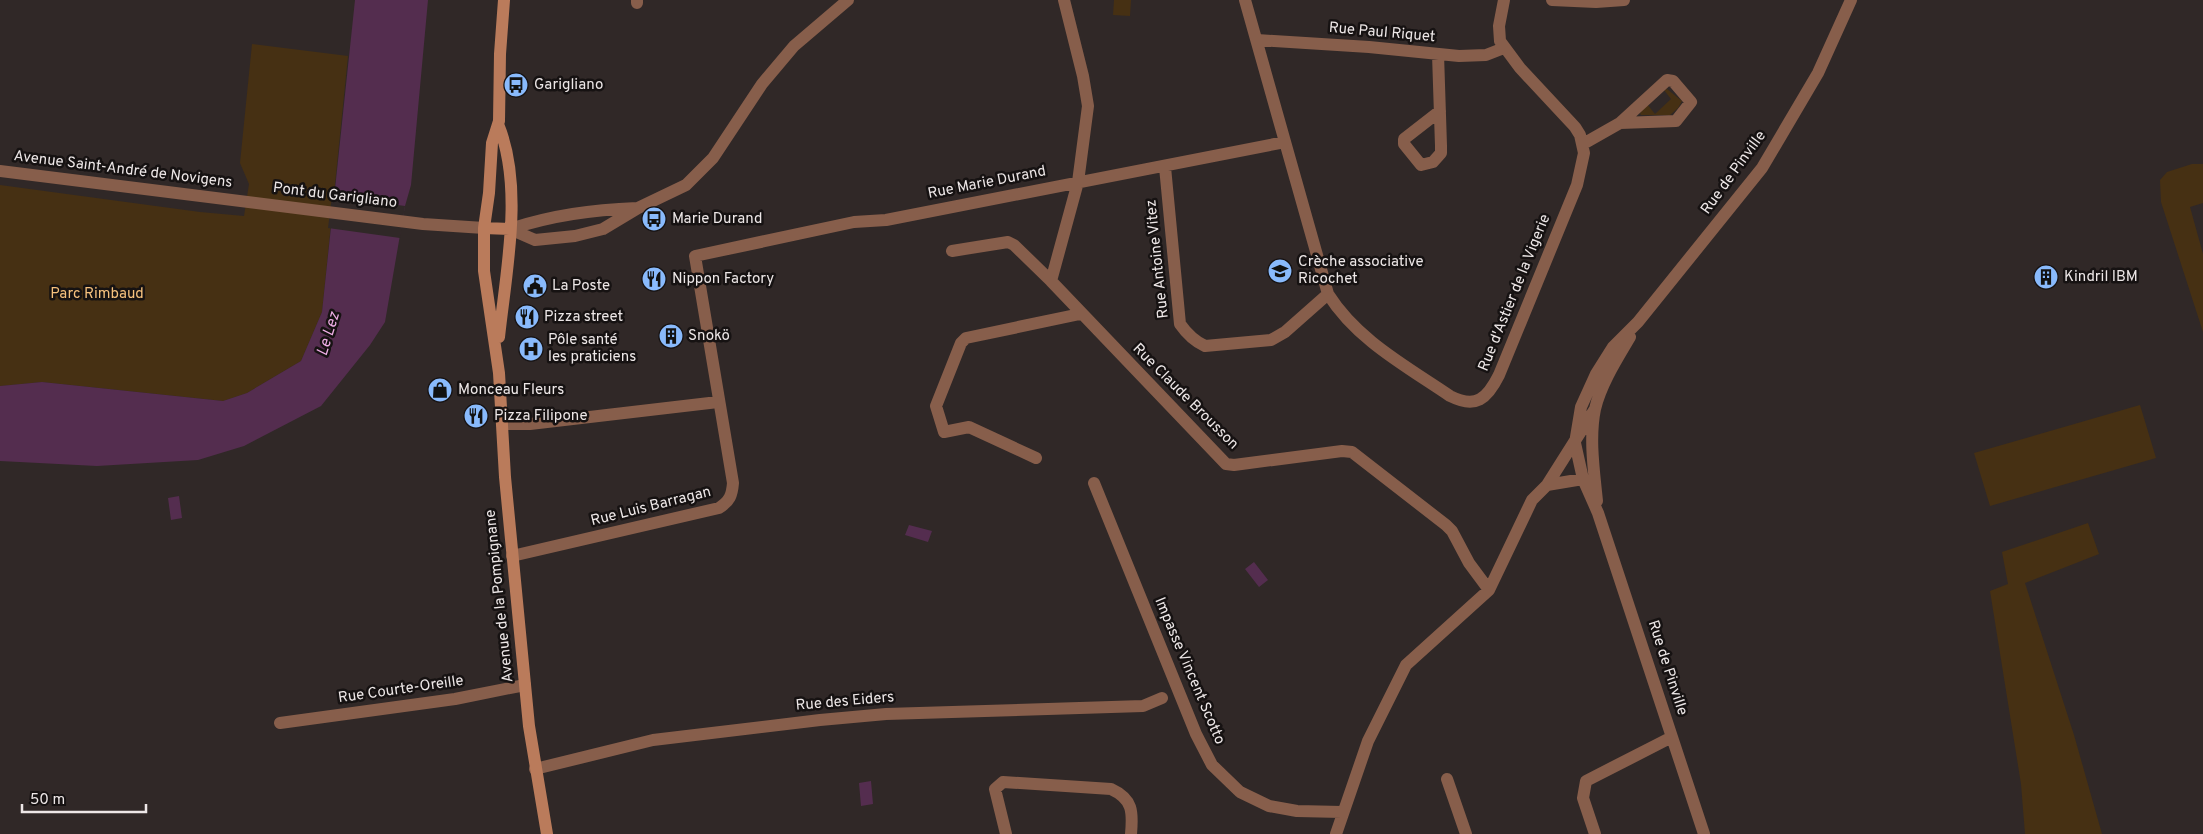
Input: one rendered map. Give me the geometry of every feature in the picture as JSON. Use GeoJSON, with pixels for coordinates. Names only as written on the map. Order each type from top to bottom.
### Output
{"type":"FeatureCollection","features":[{"type":"Feature","properties":{"kind":"main road","name":"Avenue de la Pompignane"},"geometry":{"type":"LineString","coordinates":[[504,0],[498,124],[492,143],[489,193],[484,228],[484,271],[497,354],[512,556],[525,685],[535,769],[547,834]]}},
{"type":"Feature","properties":{"kind":"main road","name":"Avenue de la Pompignane"},"geometry":{"type":"LineString","coordinates":[[497,354],[510,229],[511,201],[506,142],[498,124]]}},
{"type":"Feature","properties":{"kind":"main road"},"geometry":{"type":"LineString","coordinates":[[484,228],[510,229]]}},
{"type":"Feature","properties":{"kind":"street"},"geometry":{"type":"LineString","coordinates":[[510,229],[535,240],[575,236],[603,229],[638,208],[686,185],[702,172],[714,158],[762,84],[783,58],[812,29],[848,0]]}},
{"type":"Feature","properties":{"kind":"street"},"geometry":{"type":"LineString","coordinates":[[1050,281],[1078,182],[1088,106],[1083,76],[1064,0]]}},
{"type":"Feature","properties":{"kind":"street","name":"Rue d'Astier de la Vigerie"},"geometry":{"type":"LineString","coordinates":[[1245,0],[1328,294],[1355,329],[1450,396],[1465,402],[1479,400],[1490,391],[1499,375],[1577,185],[1583,164],[1583,144]]}},
{"type":"Feature","properties":{"kind":"street"},"geometry":{"type":"LineString","coordinates":[[1504,0],[1498,34],[1504,48],[1575,127],[1583,144],[1620,123],[1667,80],[1673,81],[1691,102],[1673,122],[1620,123]]}},
{"type":"Feature","properties":{"kind":"street"},"geometry":{"type":"LineString","coordinates":[[1552,0],[1596,2],[1624,0]]}},
{"type":"Feature","properties":{"kind":"street","name":"Rue de Pinville"},"geometry":{"type":"LineString","coordinates":[[1704,834],[1598,513],[1583,479],[1575,443],[1581,407],[1596,374],[1613,347],[1638,322],[1762,168],[1818,74],[1849,1]]}},
{"type":"Feature","properties":{"kind":"street","name":"Rue Paul Riquet"},"geometry":{"type":"LineString","coordinates":[[1257,40],[1369,47],[1438,54],[1486,55],[1504,48]]}},
{"type":"Feature","properties":{"kind":"street"},"geometry":{"type":"LineString","coordinates":[[1438,54],[1440,111]]}},
{"type":"Feature","properties":{"kind":"street","name":"Rue Marie Durand"},"geometry":{"type":"LineString","coordinates":[[696,256],[854,222],[886,220],[1078,182],[1165,167],[1285,142]]}},
{"type":"Feature","properties":{"kind":"street","name":"Rue Antoine Vitez"},"geometry":{"type":"LineString","coordinates":[[1165,167],[1180,324],[1187,334],[1197,342],[1205,346],[1271,340],[1284,332],[1328,294]]}},
{"type":"Feature","properties":{"kind":"street","name":"Avenue Saint-André de Novigens"},"geometry":{"type":"LineString","coordinates":[[0,171],[243,201]]}},
{"type":"Feature","properties":{"kind":"street","name":"Pont du Garigliano"},"geometry":{"type":"LineString","coordinates":[[243,201],[422,224],[484,228]]}},
{"type":"Feature","properties":{"kind":"street"},"geometry":{"type":"LineString","coordinates":[[510,229],[541,218],[595,210],[638,208]]}},
{"type":"Feature","properties":{"kind":"street","name":"Rue Claude Brousson"},"geometry":{"type":"LineString","coordinates":[[952,251],[1008,242],[1014,245],[1226,464],[1234,465],[1342,451],[1352,452],[1452,530],[1469,563],[1489,590]]}},
{"type":"Feature","properties":{"kind":"street","name":"Rue Luis Barragan"},"geometry":{"type":"LineString","coordinates":[[512,556],[719,508],[726,504],[732,495],[733,483],[718,402],[696,256]]}},
{"type":"Feature","properties":{"kind":"street"},"geometry":{"type":"LineString","coordinates":[[1036,458],[969,427],[944,432],[936,406],[961,343],[966,338],[1080,314]]}},
{"type":"Feature","properties":{"kind":"street","name":"Rue de Pinville"},"geometry":{"type":"LineString","coordinates":[[1598,513],[1592,453],[1595,409],[1613,366],[1638,322]]}},
{"type":"Feature","properties":{"kind":"street"},"geometry":{"type":"LineString","coordinates":[[502,424],[530,424],[718,402]]}},
{"type":"Feature","properties":{"kind":"street"},"geometry":{"type":"LineString","coordinates":[[1336,834],[1368,741],[1406,665],[1489,590],[1532,500],[1547,485],[1595,409]]}},
{"type":"Feature","properties":{"kind":"street"},"geometry":{"type":"LineString","coordinates":[[1547,485],[1583,479]]}},
{"type":"Feature","properties":{"kind":"street","name":"Impasse Vincent Scotto"},"geometry":{"type":"LineString","coordinates":[[1094,483],[1196,734],[1212,765],[1240,792],[1269,806],[1297,810],[1342,812]]}},
{"type":"Feature","properties":{"kind":"street","name":"Rue Courte-Oreille"},"geometry":{"type":"LineString","coordinates":[[280,723],[454,699],[525,685]]}},
{"type":"Feature","properties":{"kind":"street","name":"Rue des Eiders"},"geometry":{"type":"LineString","coordinates":[[535,769],[652,740],[820,720],[886,714],[1143,706],[1162,698]]}},
{"type":"Feature","properties":{"kind":"street"},"geometry":{"type":"LineString","coordinates":[[1595,834],[1583,798],[1586,781],[1672,736]]}},
{"type":"Feature","properties":{"kind":"street"},"geometry":{"type":"LineString","coordinates":[[1446,780],[1466,834]]}},
{"type":"Feature","properties":{"kind":"street"},"geometry":{"type":"LineString","coordinates":[[1006,834],[995,789],[1003,782],[1111,789],[1122,794],[1130,805],[1133,817],[1131,834]]}},
{"type":"Feature","properties":{"kind":"green space"},"geometry":{"type":"Polygon","coordinates":[[[1114,0],[1131,0],[1130,16],[1113,15],[1114,0]]]}},
{"type":"Feature","properties":{"kind":"green space","name":"Parc Rimbaud"},"geometry":{"type":"Polygon","coordinates":[[[252,44],[348,56],[322,312],[301,361],[247,393],[223,401],[42,382],[0,386],[0,185],[200,212],[244,216],[249,184],[240,163],[252,44]]]}},
{"type":"Feature","properties":{"kind":"green space"},"geometry":{"type":"Polygon","coordinates":[[[1667,89],[1682,101],[1678,108],[1670,115],[1641,115],[1640,113],[1647,104],[1655,114],[1671,99],[1664,90],[1667,89]]]}},
{"type":"Feature","properties":{"kind":"green space"},"geometry":{"type":"Polygon","coordinates":[[[2192,164],[2203,164],[2203,203],[2190,207],[2203,254],[2203,332],[2161,202],[2160,180],[2167,172],[2192,164]]]}},
{"type":"Feature","properties":{"kind":"green space"},"geometry":{"type":"Polygon","coordinates":[[[2140,405],[2156,458],[1990,506],[1974,453],[2140,405]]]}},
{"type":"Feature","properties":{"kind":"green space"},"geometry":{"type":"Polygon","coordinates":[[[2088,523],[2099,554],[2025,583],[2074,735],[2102,834],[2025,834],[2021,784],[1990,591],[2008,584],[2002,552],[2088,523]]]}},
{"type":"Feature","properties":{"kind":"water","name":"Le Lez"},"geometry":{"type":"Polygon","coordinates":[[[355,0],[428,0],[411,185],[405,206],[385,322],[370,345],[321,406],[244,446],[198,460],[97,466],[0,461],[0,386],[42,382],[223,401],[247,393],[301,361],[322,312],[355,0]]]}},
{"type":"Feature","properties":{"kind":"water"},"geometry":{"type":"Polygon","coordinates":[[[179,496],[182,518],[171,520],[168,498],[179,496]]]}},
{"type":"Feature","properties":{"kind":"water"},"geometry":{"type":"Polygon","coordinates":[[[909,525],[932,531],[928,542],[905,535],[909,525]]]}},
{"type":"Feature","properties":{"kind":"water"},"geometry":{"type":"Polygon","coordinates":[[[1254,562],[1268,580],[1259,587],[1245,569],[1254,562]]]}},
{"type":"Feature","properties":{"kind":"water"},"geometry":{"type":"Polygon","coordinates":[[[871,781],[873,804],[861,806],[859,783],[871,781]]]}},
{"type":"Feature","properties":{"kind":"pier"},"geometry":{"type":"Polygon","coordinates":[[[332,196],[405,206],[400,238],[328,228],[332,196]]]}},
{"type":"Feature","properties":{"kind":"place","name":"Garigliano"},"geometry":{"type":"Point","coordinates":[516,85]}},
{"type":"Feature","properties":{"kind":"place","name":"Marie Durand"},"geometry":{"type":"Point","coordinates":[654,219]}},
{"type":"Feature","properties":{"kind":"place","name":"Crèche associative Ricochet"},"geometry":{"type":"Point","coordinates":[1280,271]}},
{"type":"Feature","properties":{"kind":"place","name":"Kindril IBM"},"geometry":{"type":"Point","coordinates":[2046,277]}},
{"type":"Feature","properties":{"kind":"place","name":"Nippon Factory"},"geometry":{"type":"Point","coordinates":[654,279]}},
{"type":"Feature","properties":{"kind":"place","name":"La Poste"},"geometry":{"type":"Point","coordinates":[535,286]}},
{"type":"Feature","properties":{"kind":"place","name":"Pizza street"},"geometry":{"type":"Point","coordinates":[527,317]}},
{"type":"Feature","properties":{"kind":"place","name":"Snokö"},"geometry":{"type":"Point","coordinates":[671,336]}},
{"type":"Feature","properties":{"kind":"place","name":"Pôle santé les praticiens"},"geometry":{"type":"Point","coordinates":[531,349]}},
{"type":"Feature","properties":{"kind":"place","name":"Monceau Fleurs"},"geometry":{"type":"Point","coordinates":[440,390]}},
{"type":"Feature","properties":{"kind":"place","name":"Pizza Filipone"},"geometry":{"type":"Point","coordinates":[476,416]}}]}
